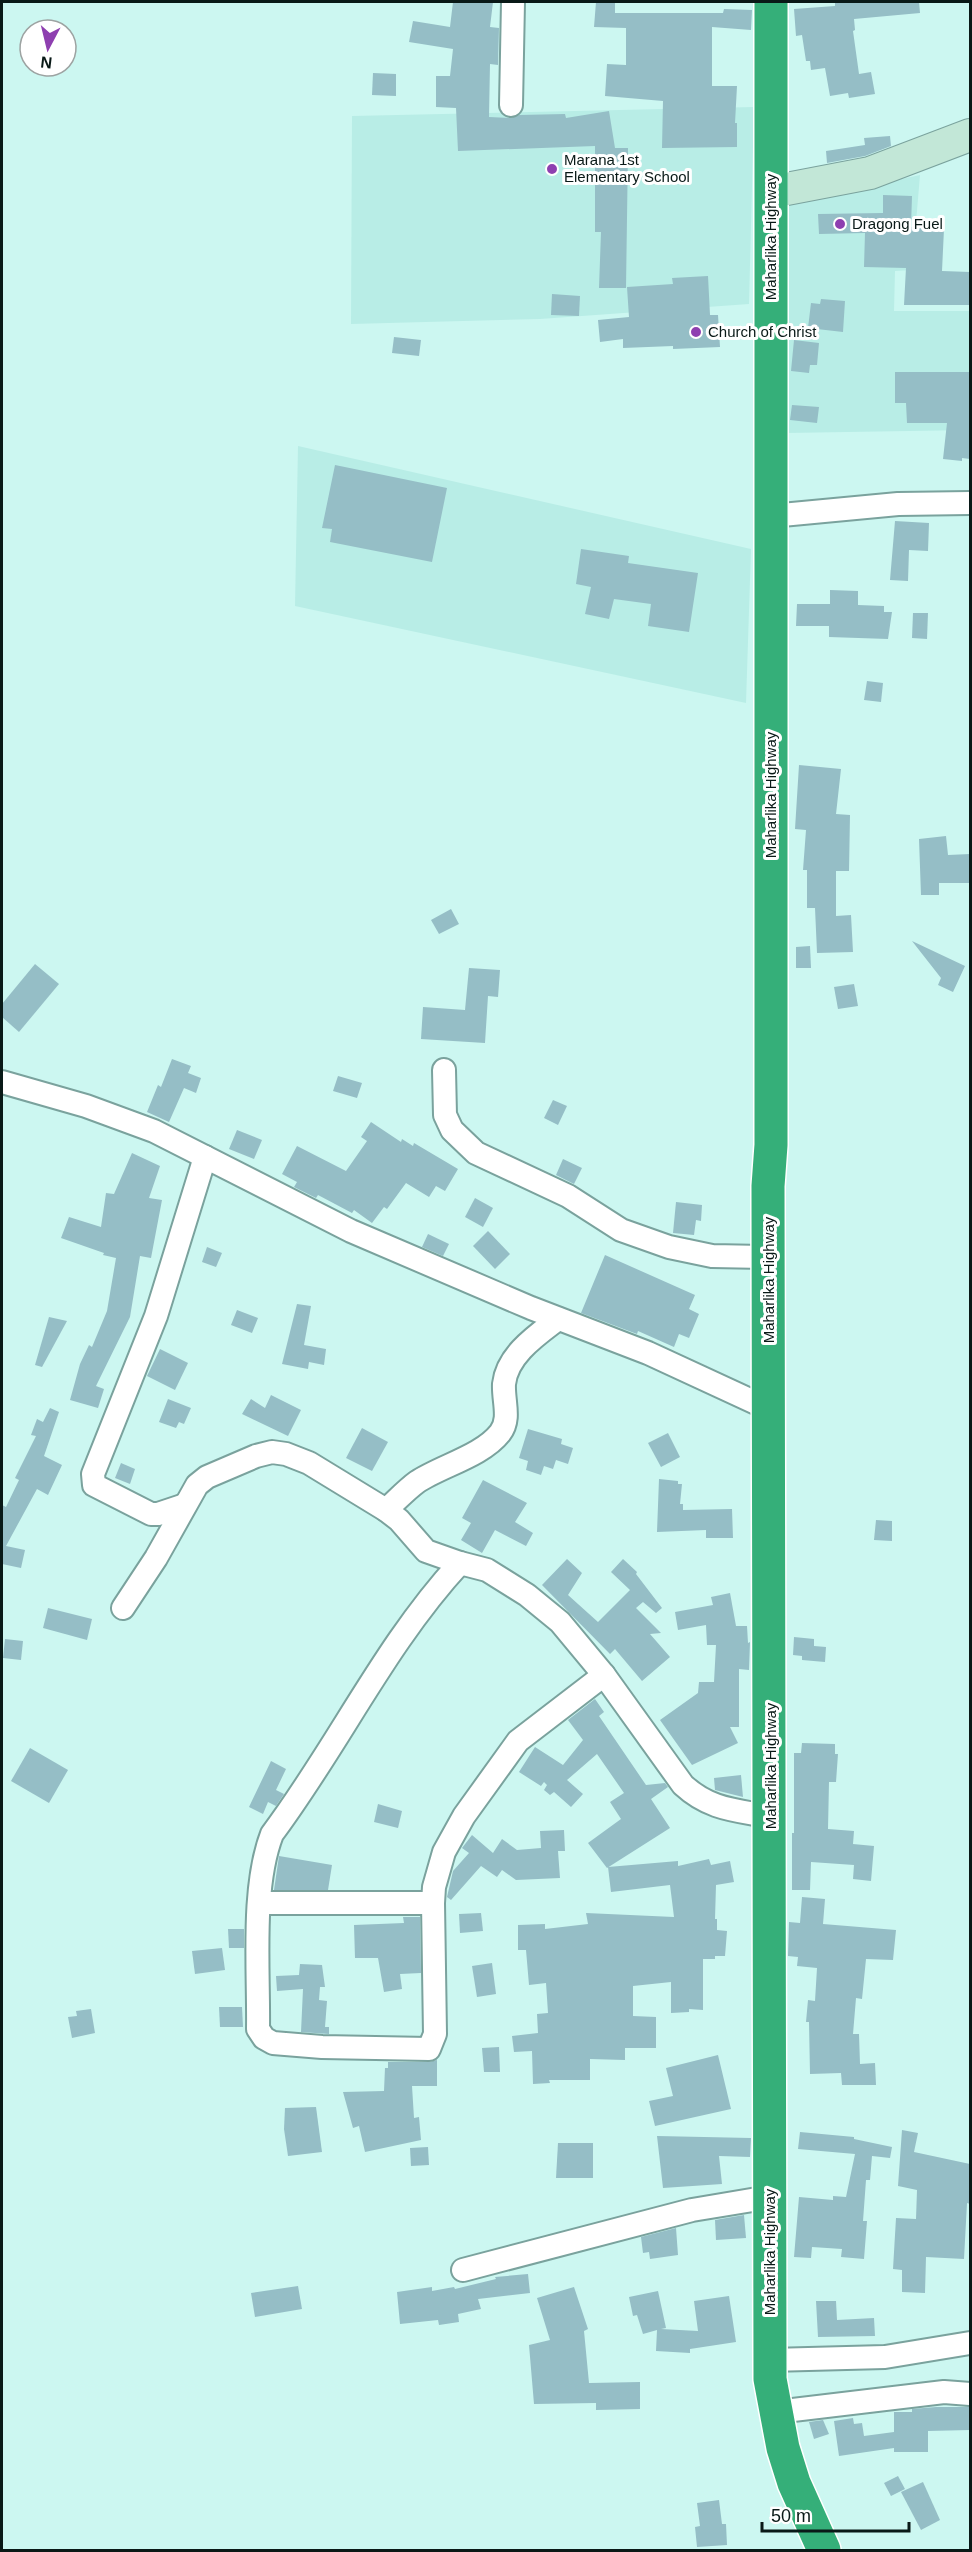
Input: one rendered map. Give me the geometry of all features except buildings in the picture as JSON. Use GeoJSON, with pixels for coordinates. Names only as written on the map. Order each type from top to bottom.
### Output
{"type":"FeatureCollection","features":[{"type":"Feature","properties":{"kind":"highway","name":"Maharlika Highway"},"geometry":{"type":"LineString","coordinates":[[771,2],[770,2379],[783,2448],[794,2483],[824,2550]]}},
{"type":"Feature","properties":{"kind":"main road"},"geometry":{"type":"LineString","coordinates":[[771,192],[870,174],[970,135]]}},
{"type":"Feature","properties":{"kind":"street"},"geometry":{"type":"LineString","coordinates":[[511,105],[513,2]]}},
{"type":"Feature","properties":{"kind":"street"},"geometry":{"type":"LineString","coordinates":[[771,516],[898,504],[970,503]]}},
{"type":"Feature","properties":{"kind":"street"},"geometry":{"type":"LineString","coordinates":[[444,1070],[445,1116],[456,1136],[476,1153],[568,1196],[621,1230],[669,1247],[712,1256],[769,1257]]}},
{"type":"Feature","properties":{"kind":"street"},"geometry":{"type":"LineString","coordinates":[[2,1082],[86,1106],[145,1127],[351,1231],[558,1319],[648,1353],[769,1409]]}},
{"type":"Feature","properties":{"kind":"street"},"geometry":{"type":"LineString","coordinates":[[185,1505],[151,1514],[102,1491],[94,1485],[93,1474],[156,1316],[205,1157]]}},
{"type":"Feature","properties":{"kind":"street"},"geometry":{"type":"LineString","coordinates":[[386,1510],[418,1482],[489,1443],[500,1434],[505,1424],[504,1382],[511,1365],[529,1342],[558,1319]]}},
{"type":"Feature","properties":{"kind":"street"},"geometry":{"type":"LineString","coordinates":[[123,1608],[156,1558],[197,1485],[207,1477],[256,1456],[272,1452],[286,1454],[309,1463],[386,1510],[399,1520],[426,1551],[487,1570],[527,1595],[560,1622],[604,1675],[683,1785],[695,1796],[711,1805],[771,1817]]}},
{"type":"Feature","properties":{"kind":"street"},"geometry":{"type":"LineString","coordinates":[[460,1563],[436,1589],[407,1628],[272,1834],[264,1856],[259,1903],[258,2029],[264,2038],[273,2043],[322,2048],[429,2049],[435,2034],[434,1887],[444,1852],[478,1795],[519,1741],[604,1675]]}},
{"type":"Feature","properties":{"kind":"street"},"geometry":{"type":"LineString","coordinates":[[259,1903],[433,1903]]}},
{"type":"Feature","properties":{"kind":"street"},"geometry":{"type":"LineString","coordinates":[[463,2270],[692,2210],[770,2197]]}},
{"type":"Feature","properties":{"kind":"street"},"geometry":{"type":"LineString","coordinates":[[770,2360],[885,2357],[970,2343]]}},
{"type":"Feature","properties":{"kind":"street"},"geometry":{"type":"LineString","coordinates":[[776,2412],[944,2392],[970,2394]]}},
{"type":"Feature","properties":{"kind":"shaded area","name":"Marana 1st Elementary School"},"geometry":{"type":"Polygon","coordinates":[[[754,107],[749,304],[540,319],[351,324],[352,116],[754,107]]]}},
{"type":"Feature","properties":{"kind":"shaded area"},"geometry":{"type":"Polygon","coordinates":[[[920,175],[912,270],[895,271],[894,311],[970,311],[970,430],[786,433],[785,204],[920,175]]]}},
{"type":"Feature","properties":{"kind":"shaded area"},"geometry":{"type":"Polygon","coordinates":[[[298,446],[751,549],[746,703],[295,606],[298,446]]]}},
{"type":"Feature","properties":{"kind":"place","name":"Marana 1st Elementary School"},"geometry":{"type":"Point","coordinates":[552,169]}},
{"type":"Feature","properties":{"kind":"place","name":"Dragong Fuel"},"geometry":{"type":"Point","coordinates":[840,224]}},
{"type":"Feature","properties":{"kind":"place","name":"Church of Christ"},"geometry":{"type":"Point","coordinates":[696,332]}}]}
